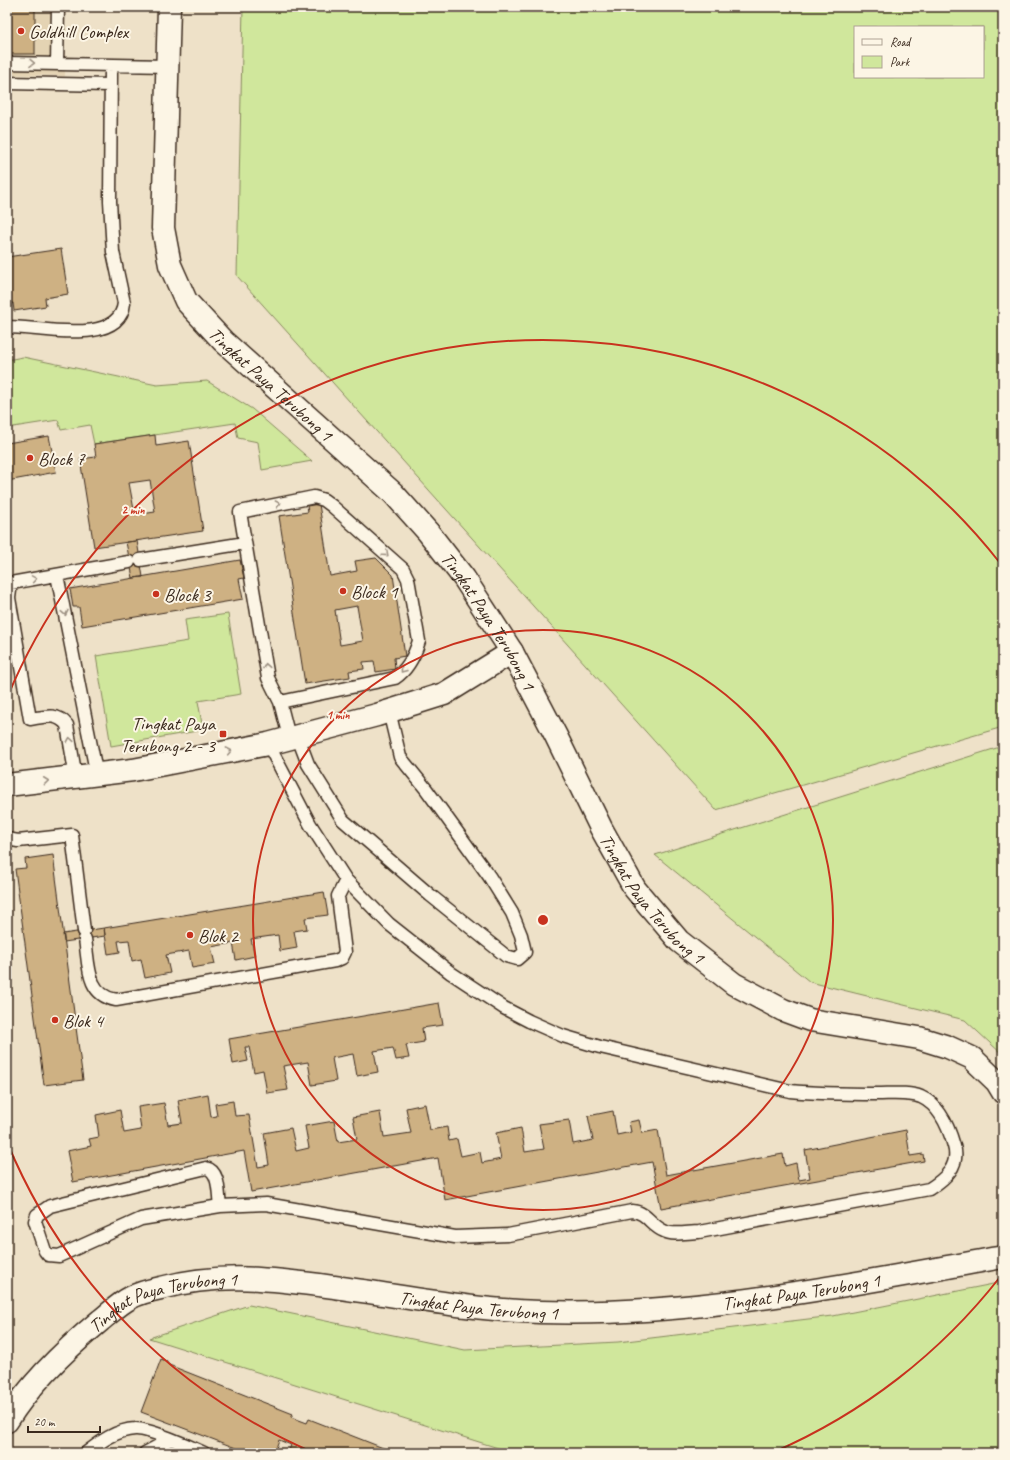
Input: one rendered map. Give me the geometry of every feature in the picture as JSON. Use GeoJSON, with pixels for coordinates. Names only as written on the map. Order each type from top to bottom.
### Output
{"type":"FeatureCollection","features":[{"type":"Feature","properties":{"kind":"street","name":"Tingkat Paya Terubong 1"},"geometry":{"type":"LineString","coordinates":[[169,7],[162,228],[170,265],[186,301],[223,341],[393,493],[428,532],[464,578],[512,652],[635,889],[680,941],[734,984],[783,1010],[810,1020],[919,1038],[948,1047],[972,1058],[996,1082],[1003,1092]]}},
{"type":"Feature","properties":{"kind":"street"},"geometry":{"type":"LineString","coordinates":[[7,785],[86,777],[268,744],[389,711],[444,694],[512,652]]}},
{"type":"Feature","properties":{"kind":"street","name":"Tingkat Paya Terubong 1"},"geometry":{"type":"LineString","coordinates":[[11,1406],[77,1340],[131,1298],[160,1288],[195,1281],[225,1278],[268,1278],[476,1306],[539,1312],[637,1311],[701,1305],[840,1286],[1003,1257]]}},
{"type":"Feature","properties":{"kind":"lane"},"geometry":{"type":"LineString","coordinates":[[57,64],[58,7]]}},
{"type":"Feature","properties":{"kind":"lane"},"geometry":{"type":"LineString","coordinates":[[7,63],[168,66]]}},
{"type":"Feature","properties":{"kind":"lane"},"geometry":{"type":"LineString","coordinates":[[7,327],[44,331],[91,331],[110,325],[123,310],[124,303],[113,252],[110,216],[111,66]]}},
{"type":"Feature","properties":{"kind":"lane"},"geometry":{"type":"LineString","coordinates":[[7,83],[110,85]]}},
{"type":"Feature","properties":{"kind":"lane"},"geometry":{"type":"LineString","coordinates":[[280,702],[395,678],[402,673],[416,650],[419,641],[408,579],[403,569],[332,506],[324,500],[314,497],[240,512],[268,678],[280,702],[293,736],[308,764],[343,820],[430,895],[506,956],[517,959],[525,952],[521,935],[512,913],[489,876],[426,789],[400,757],[389,711]]}},
{"type":"Feature","properties":{"kind":"lane"},"geometry":{"type":"LineString","coordinates":[[86,777],[67,725],[63,719],[54,716],[30,719],[8,598],[11,582],[245,543]]}},
{"type":"Feature","properties":{"kind":"lane"},"geometry":{"type":"LineString","coordinates":[[57,575],[86,777]]}},
{"type":"Feature","properties":{"kind":"lane"},"geometry":{"type":"LineString","coordinates":[[220,1206],[215,1174],[211,1169],[206,1168],[50,1206],[37,1214],[35,1222],[44,1251],[48,1255],[59,1256],[140,1219],[220,1206],[266,1204],[455,1237],[508,1235],[632,1211],[639,1211],[644,1214],[662,1231],[669,1233],[699,1232],[929,1189],[943,1181],[953,1168],[955,1150],[950,1128],[936,1109],[921,1097],[904,1095],[816,1094],[790,1091],[600,1047],[563,1036],[510,1011],[451,973],[389,924],[346,880],[310,824],[268,744]]}},
{"type":"Feature","properties":{"kind":"lane"},"geometry":{"type":"LineString","coordinates":[[7,839],[18,841],[72,836],[92,982],[96,991],[105,998],[116,1000],[335,961],[342,958],[345,952],[338,896],[346,880]]}},
{"type":"Feature","properties":{"kind":"lane"},"geometry":{"type":"LineString","coordinates":[[86,1453],[101,1441],[125,1430],[137,1428],[171,1439],[204,1453]]}},
{"type":"Feature","properties":{"kind":"lane"},"geometry":{"type":"LineString","coordinates":[[145,1453],[171,1439]]}},
{"type":"Feature","properties":{"kind":"shaded area"},"geometry":{"type":"Polygon","coordinates":[[[7,7],[64,7],[65,76],[7,74],[7,7]]]}},
{"type":"Feature","properties":{"kind":"green space"},"geometry":{"type":"Polygon","coordinates":[[[243,7],[1003,7],[1003,727],[716,810],[237,276],[243,7]]]}},
{"type":"Feature","properties":{"kind":"green space"},"geometry":{"type":"Polygon","coordinates":[[[23,357],[157,385],[207,381],[252,409],[312,461],[262,470],[258,442],[238,438],[235,423],[94,444],[90,425],[61,430],[58,420],[7,428],[7,360],[23,357]]]}},
{"type":"Feature","properties":{"kind":"green space"},"geometry":{"type":"Polygon","coordinates":[[[228,614],[241,694],[198,701],[203,730],[111,746],[96,656],[188,641],[185,620],[228,614]]]}},
{"type":"Feature","properties":{"kind":"green space"},"geometry":{"type":"Polygon","coordinates":[[[1003,746],[1003,1055],[965,1020],[810,982],[655,855],[1003,746]]]}},
{"type":"Feature","properties":{"kind":"green space"},"geometry":{"type":"Polygon","coordinates":[[[1003,1282],[1003,1453],[514,1453],[149,1338],[249,1305],[465,1350],[618,1342],[833,1316],[1003,1282]]]}},
{"type":"Feature","properties":{"kind":"building","name":"Goldhill Complex"},"geometry":{"type":"Polygon","coordinates":[[[7,7],[35,7],[35,54],[7,54],[7,7]]]}},
{"type":"Feature","properties":{"kind":"building"},"geometry":{"type":"Polygon","coordinates":[[[61,249],[68,294],[45,298],[46,306],[14,311],[13,303],[7,304],[7,257],[61,249]]]}},
{"type":"Feature","properties":{"kind":"building"},"geometry":{"type":"Polygon","coordinates":[[[155,435],[156,446],[189,441],[203,531],[94,547],[80,459],[96,457],[94,444],[155,435]],[[150,480],[129,483],[135,515],[155,512],[150,480]]]}},
{"type":"Feature","properties":{"kind":"building","name":"Block 7"},"geometry":{"type":"Polygon","coordinates":[[[49,436],[56,472],[7,481],[7,443],[49,436]]]}},
{"type":"Feature","properties":{"kind":"building","name":"Block 1"},"geometry":{"type":"Polygon","coordinates":[[[319,504],[330,576],[357,571],[355,561],[376,558],[393,575],[405,656],[394,658],[395,669],[376,672],[374,661],[363,662],[364,669],[349,671],[350,677],[305,684],[279,516],[308,512],[307,506],[319,504]],[[357,606],[335,610],[340,645],[363,641],[357,606]]]}},
{"type":"Feature","properties":{"kind":"building"},"geometry":{"type":"Polygon","coordinates":[[[137,541],[143,577],[133,578],[126,542],[137,541]]]}},
{"type":"Feature","properties":{"kind":"building","name":"Block 3"},"geometry":{"type":"Polygon","coordinates":[[[240,560],[244,578],[239,579],[243,599],[82,626],[79,607],[73,607],[70,589],[240,560]]]}},
{"type":"Feature","properties":{"kind":"building","name":"Blok 4"},"geometry":{"type":"Polygon","coordinates":[[[53,855],[83,1080],[44,1085],[15,869],[26,868],[25,859],[53,855]]]}},
{"type":"Feature","properties":{"kind":"building","name":"Blok 2"},"geometry":{"type":"Polygon","coordinates":[[[324,892],[328,915],[305,918],[307,929],[294,931],[297,948],[280,951],[278,935],[251,939],[255,956],[236,960],[233,943],[211,947],[215,964],[192,968],[189,951],[166,955],[170,973],[145,978],[141,959],[132,961],[129,940],[118,941],[120,952],[108,954],[104,928],[324,892]]]}},
{"type":"Feature","properties":{"kind":"building"},"geometry":{"type":"Polygon","coordinates":[[[104,928],[105,936],[64,942],[63,934],[104,928]]]}},
{"type":"Feature","properties":{"kind":"building"},"geometry":{"type":"Polygon","coordinates":[[[439,1003],[443,1025],[422,1028],[424,1042],[406,1045],[409,1058],[396,1060],[393,1048],[374,1051],[378,1072],[357,1076],[353,1054],[332,1058],[336,1081],[312,1085],[308,1062],[283,1066],[288,1090],[267,1093],[263,1070],[254,1072],[249,1047],[245,1047],[248,1061],[233,1064],[229,1039],[439,1003]]]}},
{"type":"Feature","properties":{"kind":"building"},"geometry":{"type":"Polygon","coordinates":[[[208,1094],[211,1117],[217,1116],[215,1104],[233,1101],[235,1116],[249,1115],[258,1167],[269,1165],[264,1133],[291,1128],[296,1151],[309,1148],[305,1126],[334,1121],[338,1142],[357,1139],[353,1117],[380,1112],[384,1137],[411,1133],[406,1108],[425,1104],[430,1130],[447,1127],[449,1141],[457,1139],[461,1156],[480,1152],[482,1163],[501,1159],[496,1133],[521,1128],[525,1152],[544,1149],[539,1124],[569,1120],[573,1144],[593,1140],[588,1116],[613,1111],[617,1135],[631,1132],[629,1122],[639,1120],[642,1133],[658,1130],[666,1175],[783,1154],[785,1166],[796,1163],[799,1180],[810,1178],[805,1150],[906,1130],[910,1156],[923,1154],[924,1161],[661,1208],[652,1162],[445,1200],[438,1158],[251,1192],[244,1151],[73,1182],[67,1151],[91,1146],[89,1139],[99,1137],[96,1115],[120,1110],[124,1133],[141,1130],[138,1107],[164,1103],[168,1125],[182,1123],[178,1100],[208,1094]]]}},
{"type":"Feature","properties":{"kind":"building"},"geometry":{"type":"Polygon","coordinates":[[[161,1359],[166,1361],[169,1365],[293,1414],[291,1417],[307,1423],[309,1419],[396,1453],[288,1453],[291,1445],[279,1440],[274,1453],[249,1453],[141,1412],[161,1359]]]}},
{"type":"Feature","properties":{"kind":"place","name":"Goldhill Complex"},"geometry":{"type":"Point","coordinates":[21,31]}},
{"type":"Feature","properties":{"kind":"place","name":"Block 7"},"geometry":{"type":"Point","coordinates":[30,458]}},
{"type":"Feature","properties":{"kind":"place","name":"Block 1"},"geometry":{"type":"Point","coordinates":[343,591]}},
{"type":"Feature","properties":{"kind":"place","name":"Block 3"},"geometry":{"type":"Point","coordinates":[156,594]}},
{"type":"Feature","properties":{"kind":"place","name":"Tingkat Paya Terubong 2 - 3"},"geometry":{"type":"Point","coordinates":[223,734]}},
{"type":"Feature","properties":{"kind":"place","name":"Blok 2"},"geometry":{"type":"Point","coordinates":[190,935]}},
{"type":"Feature","properties":{"kind":"place","name":"Blok 4"},"geometry":{"type":"Point","coordinates":[55,1020]}}]}
